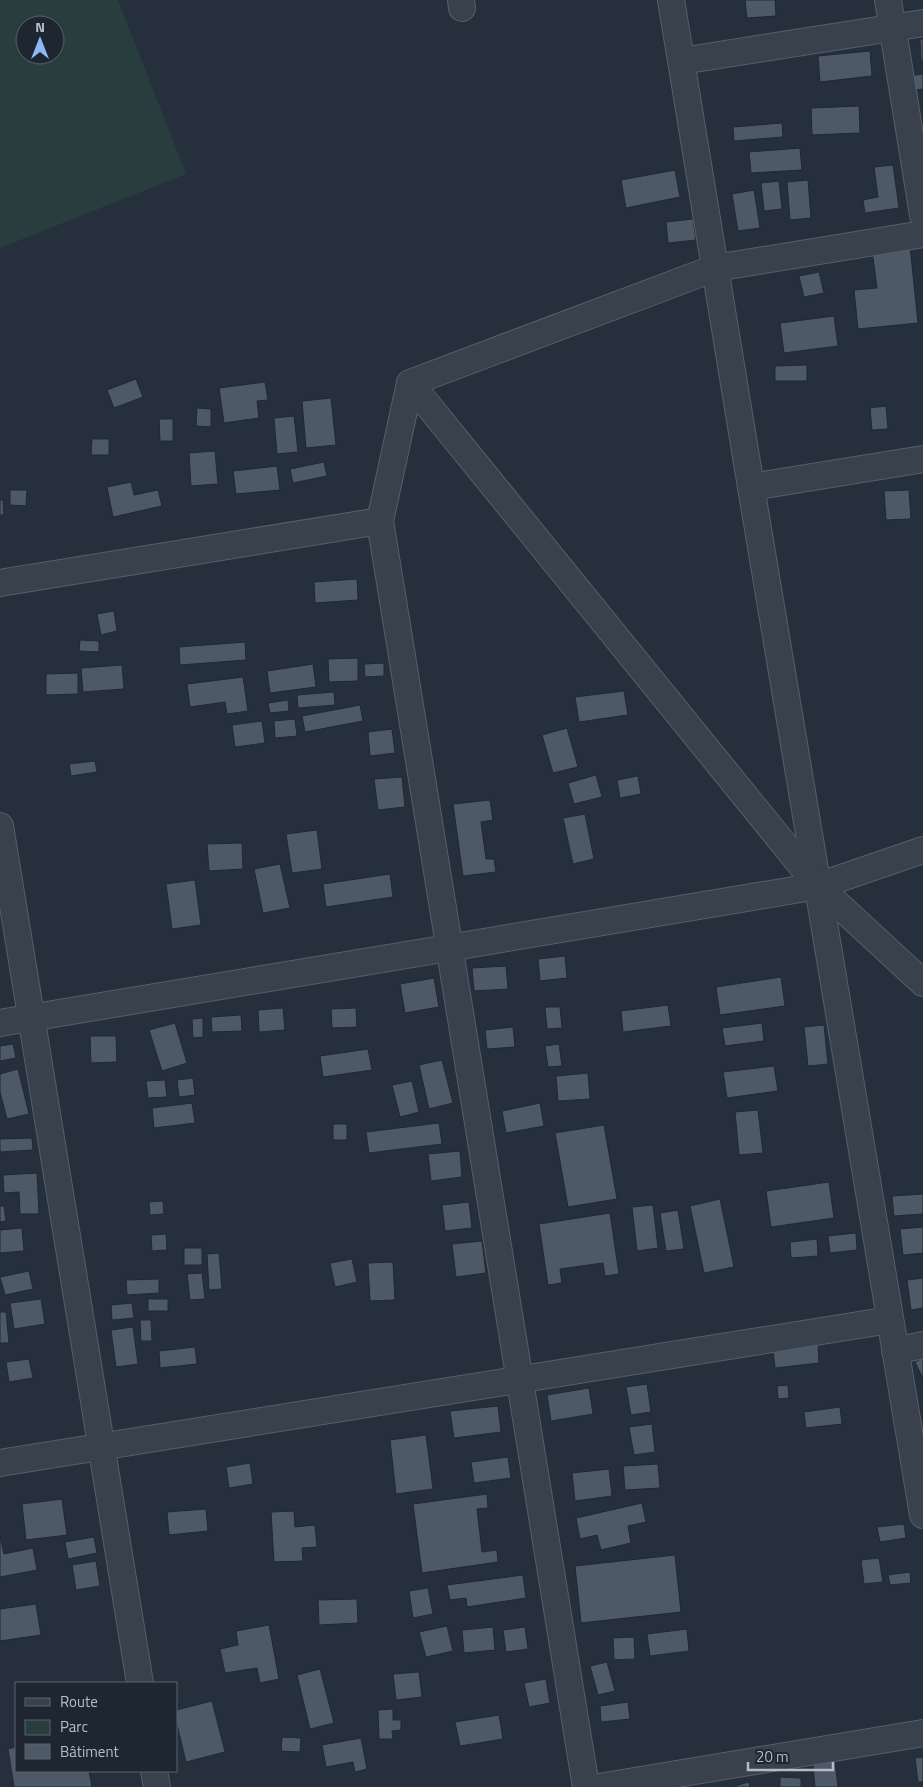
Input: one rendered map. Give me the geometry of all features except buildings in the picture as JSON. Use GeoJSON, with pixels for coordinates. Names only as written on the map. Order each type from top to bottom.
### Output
{"type":"FeatureCollection","features":[{"type":"Feature","properties":{"kind":"street"},"geometry":{"type":"LineString","coordinates":[[671,0],[923,1515]]}},
{"type":"Feature","properties":{"kind":"street"},"geometry":{"type":"LineString","coordinates":[[888,0],[923,215]]}},
{"type":"Feature","properties":{"kind":"street"},"geometry":{"type":"LineString","coordinates":[[681,62],[923,23]]}},
{"type":"Feature","properties":{"kind":"street"},"geometry":{"type":"LineString","coordinates":[[410,383],[715,268],[923,234]]}},
{"type":"Feature","properties":{"kind":"street"},"geometry":{"type":"LineString","coordinates":[[410,383],[380,521],[586,1787]]}},
{"type":"Feature","properties":{"kind":"street"},"geometry":{"type":"LineString","coordinates":[[410,383],[818,886],[923,983]]}},
{"type":"Feature","properties":{"kind":"street"},"geometry":{"type":"LineString","coordinates":[[751,487],[923,459]]}},
{"type":"Feature","properties":{"kind":"street"},"geometry":{"type":"LineString","coordinates":[[0,583],[380,521]]}},
{"type":"Feature","properties":{"kind":"street"},"geometry":{"type":"LineString","coordinates":[[0,826],[140,1682]]}},
{"type":"Feature","properties":{"kind":"street"},"geometry":{"type":"LineString","coordinates":[[0,1023],[818,886],[923,850]]}},
{"type":"Feature","properties":{"kind":"street"},"geometry":{"type":"LineString","coordinates":[[0,1463],[890,1320]]}},
{"type":"Feature","properties":{"kind":"street"},"geometry":{"type":"LineString","coordinates":[[895,1351],[923,1345]]}},
{"type":"Feature","properties":{"kind":"street"},"geometry":{"type":"LineString","coordinates":[[599,1787],[923,1733]]}},
{"type":"Feature","properties":{"kind":"street"},"geometry":{"type":"LineString","coordinates":[[154,1772],[157,1787]]}},
{"type":"Feature","properties":{"kind":"green space"},"geometry":{"type":"Polygon","coordinates":[[[0,0],[118,0],[186,174],[0,248],[0,0]]]}}]}
